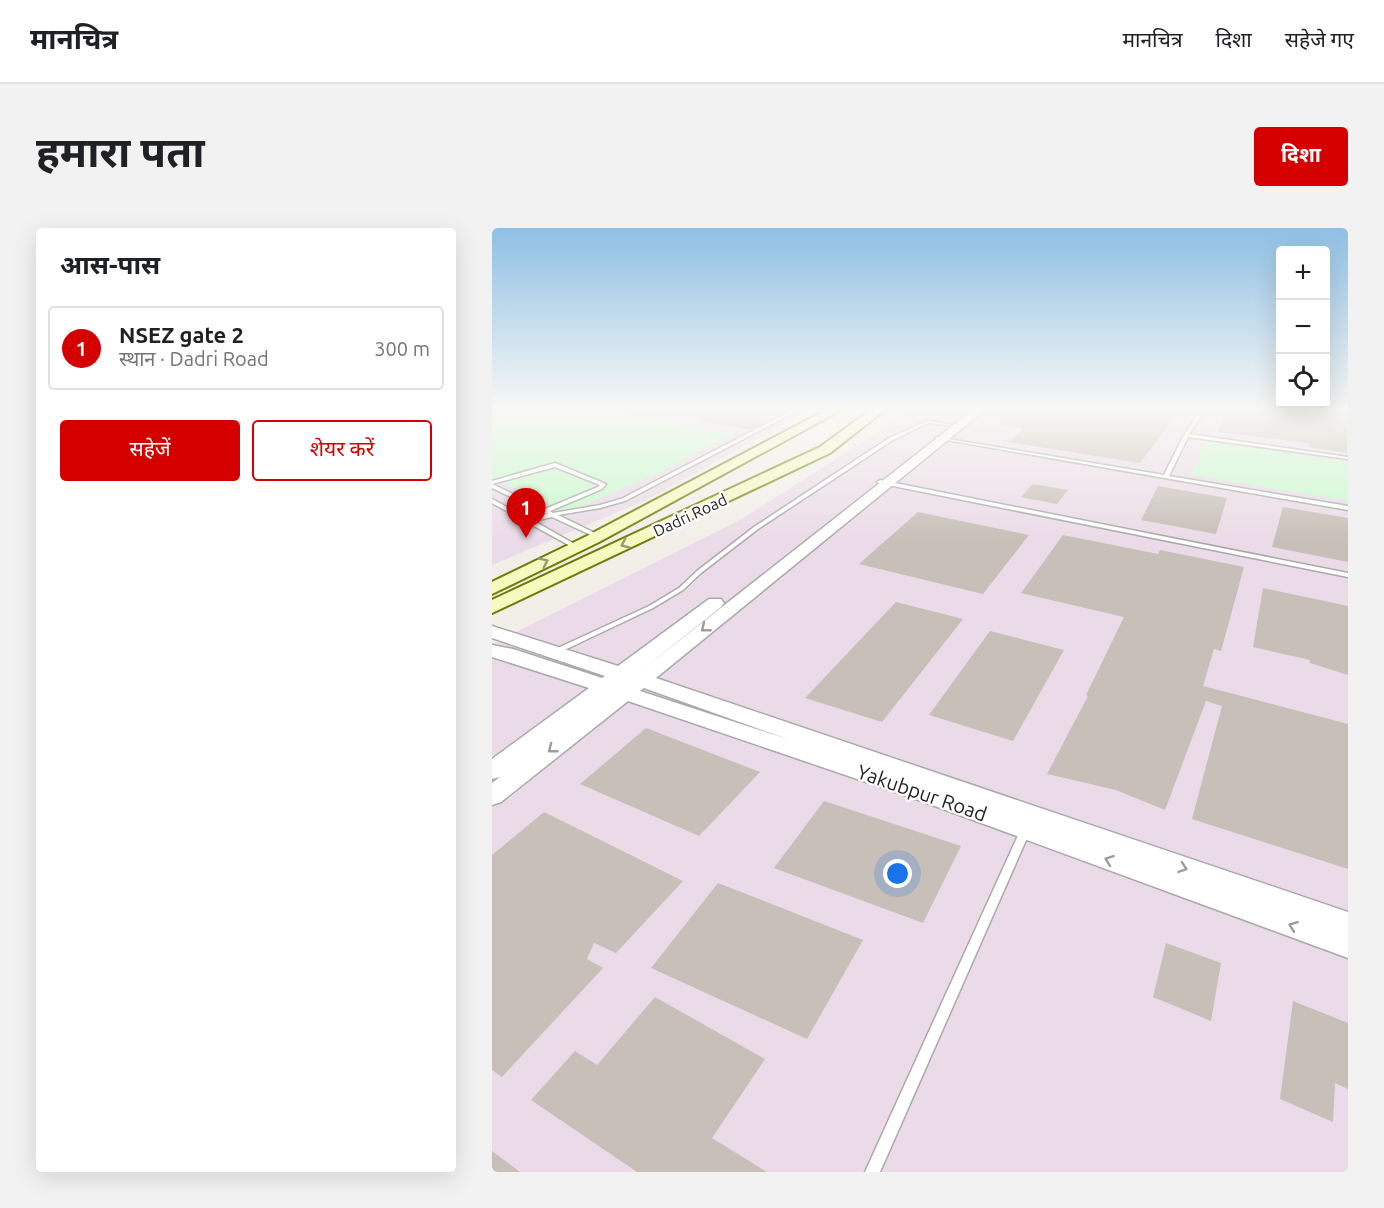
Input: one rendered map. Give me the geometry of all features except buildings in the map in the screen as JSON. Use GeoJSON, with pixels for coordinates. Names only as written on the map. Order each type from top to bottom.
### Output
{"type":"FeatureCollection","features":[{"type":"Feature","properties":{"kind":"main road","name":"Dadri Road"},"geometry":{"type":"LineString","coordinates":[[492,589],[754,453]]}},
{"type":"Feature","properties":{"kind":"main road"},"geometry":{"type":"LineString","coordinates":[[700,482],[732,472],[768,453]]}},
{"type":"Feature","properties":{"kind":"main road"},"geometry":{"type":"LineString","coordinates":[[735,494],[750,478],[804,453]]}},
{"type":"Feature","properties":{"kind":"main road","name":"Dadri Road"},"geometry":{"type":"LineString","coordinates":[[492,607],[819,453]]}},
{"type":"Feature","properties":{"kind":"street"},"geometry":{"type":"LineString","coordinates":[[492,796],[623,683],[920,453]]}},
{"type":"Feature","properties":{"kind":"street","name":"Yakubpur Road"},"geometry":{"type":"LineString","coordinates":[[492,632],[551,653],[623,683],[1029,822],[1348,925]]}},
{"type":"Feature","properties":{"kind":"street","name":"Yakubpur Road"},"geometry":{"type":"LineString","coordinates":[[492,651],[623,683]]}},
{"type":"Feature","properties":{"kind":"street"},"geometry":{"type":"LineString","coordinates":[[492,771],[623,683]]}},
{"type":"Feature","properties":{"kind":"street","name":"Yakubpur Road"},"geometry":{"type":"LineString","coordinates":[[1029,822],[1348,945]]}},
{"type":"Feature","properties":{"kind":"lane"},"geometry":{"type":"LineString","coordinates":[[548,512],[597,508],[623,500],[714,453]]}},
{"type":"Feature","properties":{"kind":"lane"},"geometry":{"type":"LineString","coordinates":[[551,653],[651,607],[681,589],[699,572],[756,528],[871,453]]}},
{"type":"Feature","properties":{"kind":"lane"},"geometry":{"type":"LineString","coordinates":[[1043,453],[1348,508]]}},
{"type":"Feature","properties":{"kind":"lane"},"geometry":{"type":"LineString","coordinates":[[1166,477],[1177,453]]}},
{"type":"Feature","properties":{"kind":"lane"},"geometry":{"type":"LineString","coordinates":[[1313,453],[1348,458]]}},
{"type":"Feature","properties":{"kind":"lane"},"geometry":{"type":"LineString","coordinates":[[492,484],[555,465],[603,484],[600,488],[529,521]]}},
{"type":"Feature","properties":{"kind":"lane"},"geometry":{"type":"LineString","coordinates":[[883,482],[1348,575]]}},
{"type":"Feature","properties":{"kind":"lane"},"geometry":{"type":"LineString","coordinates":[[492,484],[597,536]]}},
{"type":"Feature","properties":{"kind":"lane"},"geometry":{"type":"LineString","coordinates":[[492,501],[576,547]]}},
{"type":"Feature","properties":{"kind":"lane"},"geometry":{"type":"LineString","coordinates":[[872,1172],[1029,822]]}},
{"type":"Feature","properties":{"kind":"shaded area"},"geometry":{"type":"Polygon","coordinates":[[[492,453],[732,453],[646,500],[492,565],[492,453]]]}},
{"type":"Feature","properties":{"kind":"shaded area"},"geometry":{"type":"Polygon","coordinates":[[[845,453],[1348,453],[1348,1172],[492,1172],[492,644],[742,519],[845,453]]]}},
{"type":"Feature","properties":{"kind":"green space"},"geometry":{"type":"Polygon","coordinates":[[[492,453],[696,453],[661,472],[565,513],[492,477],[492,453]]]}},
{"type":"Feature","properties":{"kind":"green space"},"geometry":{"type":"Polygon","coordinates":[[[1200,453],[1287,453],[1348,462],[1348,501],[1191,475],[1200,453]]]}},
{"type":"Feature","properties":{"kind":"place","name":"NSEZ gate 2"},"geometry":{"type":"Point","coordinates":[526,538]}}]}
